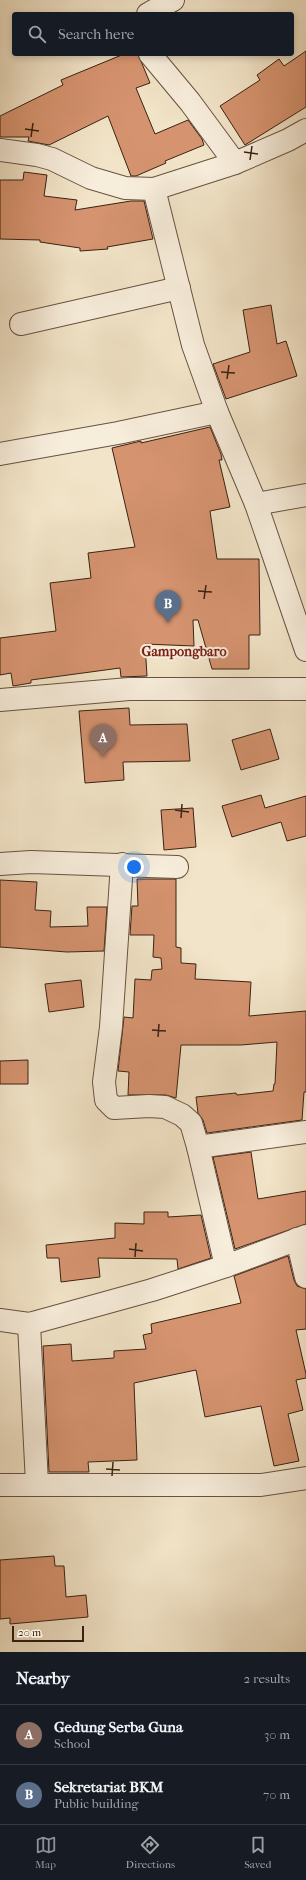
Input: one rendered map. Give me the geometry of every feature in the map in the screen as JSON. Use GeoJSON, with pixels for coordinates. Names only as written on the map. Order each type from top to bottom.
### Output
{"type":"FeatureCollection","features":[{"type":"Feature","properties":{"kind":"street"},"geometry":{"type":"LineString","coordinates":[[152,12],[173,0]]}},
{"type":"Feature","properties":{"kind":"street"},"geometry":{"type":"LineString","coordinates":[[152,56],[190,102],[234,163]]}},
{"type":"Feature","properties":{"kind":"street"},"geometry":{"type":"LineString","coordinates":[[0,150],[36,155],[52,159],[91,178],[125,188],[154,189],[234,163],[288,140],[306,130]]}},
{"type":"Feature","properties":{"kind":"street"},"geometry":{"type":"LineString","coordinates":[[154,189],[193,345],[217,412],[256,504],[306,650]]}},
{"type":"Feature","properties":{"kind":"street"},"geometry":{"type":"LineString","coordinates":[[21,324],[179,288]]}},
{"type":"Feature","properties":{"kind":"street"},"geometry":{"type":"LineString","coordinates":[[0,454],[118,433],[217,412]]}},
{"type":"Feature","properties":{"kind":"street"},"geometry":{"type":"LineString","coordinates":[[256,504],[306,495]]}},
{"type":"Feature","properties":{"kind":"street"},"geometry":{"type":"LineString","coordinates":[[0,700],[129,689],[306,689]]}},
{"type":"Feature","properties":{"kind":"street"},"geometry":{"type":"LineString","coordinates":[[0,864],[31,862],[177,867]]}},
{"type":"Feature","properties":{"kind":"street"},"geometry":{"type":"LineString","coordinates":[[122,864],[111,1027],[104,1082],[106,1100],[114,1108],[148,1106],[165,1107],[176,1111],[190,1123],[198,1147],[226,1266]]}},
{"type":"Feature","properties":{"kind":"street"},"geometry":{"type":"LineString","coordinates":[[198,1147],[306,1132]]}},
{"type":"Feature","properties":{"kind":"street"},"geometry":{"type":"LineString","coordinates":[[0,1320],[29,1324],[152,1290],[226,1266],[301,1238],[306,1277]]}},
{"type":"Feature","properties":{"kind":"street"},"geometry":{"type":"LineString","coordinates":[[29,1324],[37,1484]]}},
{"type":"Feature","properties":{"kind":"street"},"geometry":{"type":"LineString","coordinates":[[0,1485],[261,1485],[306,1478]]}},
{"type":"Feature","properties":{"kind":"building"},"geometry":{"type":"Polygon","coordinates":[[[306,51],[306,107],[245,145],[220,106],[260,80],[257,75],[279,59],[284,66],[306,51]]]}},
{"type":"Feature","properties":{"kind":"building"},"geometry":{"type":"Polygon","coordinates":[[[119,56],[139,56],[150,83],[136,88],[155,134],[188,120],[202,139],[204,145],[165,161],[166,163],[136,176],[131,176],[108,116],[49,145],[28,141],[29,137],[0,137],[0,116],[63,85],[61,80],[119,56]]]}},
{"type":"Feature","properties":{"kind":"building"},"geometry":{"type":"Polygon","coordinates":[[[24,172],[47,175],[44,196],[77,200],[75,210],[131,201],[144,201],[153,239],[107,247],[108,249],[80,251],[80,248],[40,242],[40,240],[0,239],[0,180],[23,180],[24,172]]]}},
{"type":"Feature","properties":{"kind":"building"},"geometry":{"type":"Polygon","coordinates":[[[271,305],[277,344],[286,341],[297,376],[226,399],[213,364],[250,352],[243,310],[271,305]]]}},
{"type":"Feature","properties":{"kind":"building"},"geometry":{"type":"Polygon","coordinates":[[[210,427],[221,454],[222,460],[219,460],[230,507],[210,511],[217,559],[259,559],[260,635],[249,635],[249,669],[212,669],[198,620],[193,620],[194,646],[145,644],[147,676],[121,677],[120,668],[31,680],[31,683],[13,686],[11,673],[0,675],[0,638],[56,631],[50,583],[91,578],[88,553],[135,547],[112,448],[210,427]]]}},
{"type":"Feature","properties":{"kind":"building"},"geometry":{"type":"Polygon","coordinates":[[[129,708],[130,725],[187,724],[190,761],[123,762],[124,780],[85,783],[79,711],[129,708]]]}},
{"type":"Feature","properties":{"kind":"building"},"geometry":{"type":"Polygon","coordinates":[[[270,729],[279,759],[241,770],[232,740],[270,729]]]}},
{"type":"Feature","properties":{"kind":"building"},"geometry":{"type":"Polygon","coordinates":[[[261,795],[265,808],[306,796],[306,836],[287,841],[281,822],[232,837],[222,806],[261,795]]]}},
{"type":"Feature","properties":{"kind":"building"},"geometry":{"type":"Polygon","coordinates":[[[193,808],[196,847],[164,850],[161,810],[193,808]]]}},
{"type":"Feature","properties":{"kind":"building"},"geometry":{"type":"Polygon","coordinates":[[[137,879],[176,879],[176,947],[181,948],[181,963],[196,964],[195,979],[251,982],[249,1016],[306,1011],[306,1092],[304,1092],[302,1120],[207,1133],[203,1120],[198,1113],[196,1097],[273,1091],[275,1084],[277,1042],[241,1045],[181,1045],[176,1098],[166,1095],[128,1095],[129,1072],[118,1071],[124,1017],[133,1018],[135,979],[151,980],[152,970],[162,969],[161,958],[153,957],[154,935],[130,935],[132,906],[138,906],[137,879]]]}},
{"type":"Feature","properties":{"kind":"building"},"geometry":{"type":"Polygon","coordinates":[[[0,880],[37,882],[35,910],[51,911],[50,927],[88,926],[87,907],[107,907],[104,951],[67,952],[0,947],[0,880]]]}},
{"type":"Feature","properties":{"kind":"building"},"geometry":{"type":"Polygon","coordinates":[[[81,980],[84,1007],[49,1012],[45,984],[81,980]]]}},
{"type":"Feature","properties":{"kind":"building"},"geometry":{"type":"Polygon","coordinates":[[[28,1060],[28,1084],[0,1084],[0,1061],[28,1060]]]}},
{"type":"Feature","properties":{"kind":"building"},"geometry":{"type":"Polygon","coordinates":[[[251,1152],[258,1199],[306,1191],[306,1224],[235,1249],[213,1157],[251,1152]]]}},
{"type":"Feature","properties":{"kind":"building"},"geometry":{"type":"Polygon","coordinates":[[[144,1212],[168,1212],[168,1217],[201,1215],[211,1258],[178,1269],[177,1259],[98,1258],[100,1277],[61,1282],[59,1258],[47,1258],[46,1245],[115,1238],[115,1223],[144,1224],[144,1212]]]}},
{"type":"Feature","properties":{"kind":"building"},"geometry":{"type":"Polygon","coordinates":[[[288,1256],[297,1286],[306,1289],[306,1329],[296,1330],[306,1374],[306,1378],[296,1380],[303,1410],[288,1414],[299,1461],[274,1466],[261,1406],[205,1417],[196,1370],[134,1383],[137,1460],[88,1462],[89,1472],[49,1472],[43,1346],[71,1344],[72,1361],[114,1358],[114,1351],[146,1349],[143,1335],[152,1333],[151,1324],[241,1303],[234,1276],[288,1256]]]}},
{"type":"Feature","properties":{"kind":"building"},"geometry":{"type":"Polygon","coordinates":[[[54,1556],[55,1566],[64,1566],[66,1597],[86,1595],[88,1617],[10,1624],[10,1618],[0,1619],[0,1560],[54,1556]]]}},
{"type":"Feature","properties":{"kind":"place","name":"Sekretariat BKM"},"geometry":{"type":"Point","coordinates":[168,623]}},
{"type":"Feature","properties":{"kind":"place","name":"Gedung Serba Guna"},"geometry":{"type":"Point","coordinates":[103,757]}},
{"type":"Feature","properties":{"kind":"district","name":"Gampongbaro"},"geometry":{"type":"Point","coordinates":[184,651]}}]}
